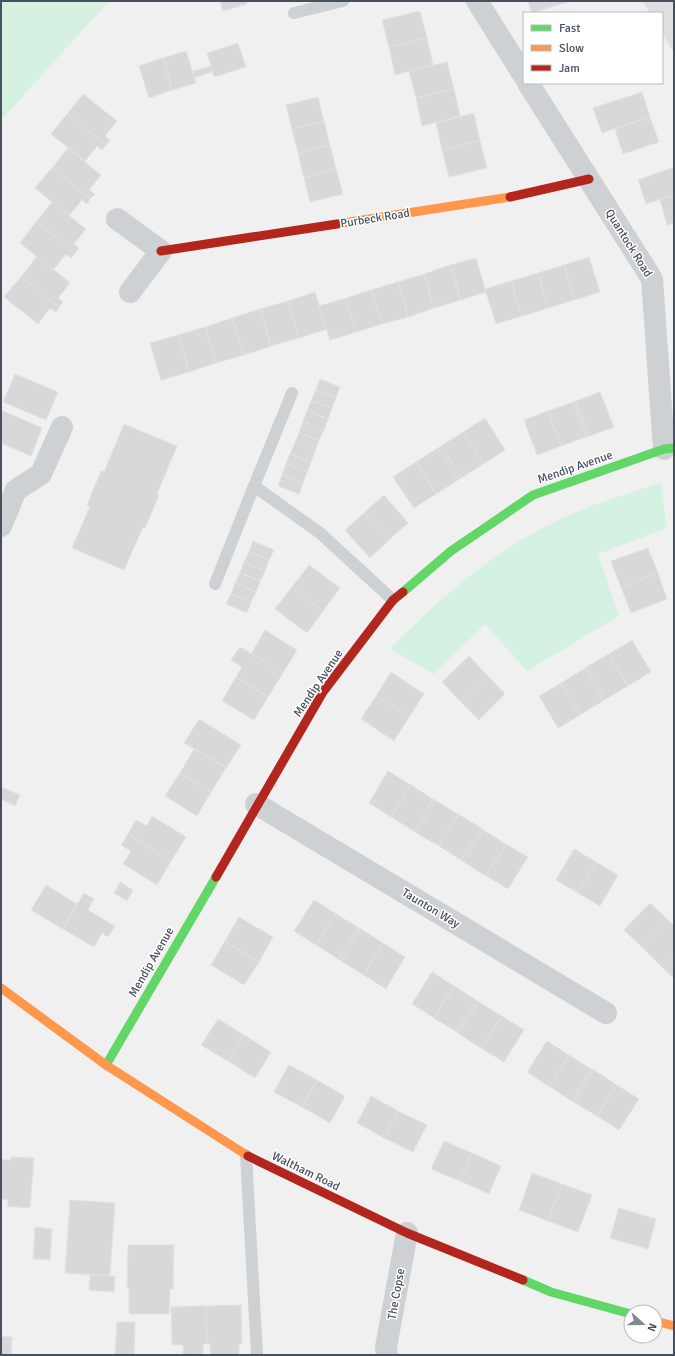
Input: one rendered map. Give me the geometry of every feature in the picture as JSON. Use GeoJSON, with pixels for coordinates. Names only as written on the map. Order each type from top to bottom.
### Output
{"type":"FeatureCollection","features":[{"type":"Feature","properties":{"kind":"street"},"geometry":{"type":"LineString","coordinates":[[477,1],[523,74]]}},
{"type":"Feature","properties":{"kind":"street","name":"Quantock Road"},"geometry":{"type":"LineString","coordinates":[[529,84],[652,279],[669,448]]}},
{"type":"Feature","properties":{"kind":"street","name":"Purbeck Road"},"geometry":{"type":"LineString","coordinates":[[160,251],[506,198],[589,179]]}},
{"type":"Feature","properties":{"kind":"street"},"geometry":{"type":"LineString","coordinates":[[117,219],[160,251],[130,292]]}},
{"type":"Feature","properties":{"kind":"street"},"geometry":{"type":"LineString","coordinates":[[1,526],[16,490],[41,474],[62,427]]}},
{"type":"Feature","properties":{"kind":"street","name":"Mendip Avenue"},"geometry":{"type":"LineString","coordinates":[[106,1065],[256,804],[323,692],[393,600],[451,551],[533,495],[669,448]]}},
{"type":"Feature","properties":{"kind":"street","name":"Taunton Way"},"geometry":{"type":"LineString","coordinates":[[256,804],[606,1013]]}},
{"type":"Feature","properties":{"kind":"street","name":"Waltham Road"},"geometry":{"type":"LineString","coordinates":[[1,988],[106,1065],[246,1155],[407,1233],[551,1292],[623,1312]]}},
{"type":"Feature","properties":{"kind":"street","name":"The Copse"},"geometry":{"type":"LineString","coordinates":[[387,1355],[386,1347],[407,1233]]}},
{"type":"Feature","properties":{"kind":"street"},"geometry":{"type":"LineString","coordinates":[[663,1323],[674,1326]]}},
{"type":"Feature","properties":{"kind":"lane"},"geometry":{"type":"LineString","coordinates":[[294,13],[343,1]]}},
{"type":"Feature","properties":{"kind":"lane"},"geometry":{"type":"LineString","coordinates":[[215,584],[292,393]]}},
{"type":"Feature","properties":{"kind":"lane"},"geometry":{"type":"LineString","coordinates":[[254,486],[320,533],[393,600]]}},
{"type":"Feature","properties":{"kind":"lane"},"geometry":{"type":"LineString","coordinates":[[246,1155],[257,1355]]}},
{"type":"Feature","properties":{"kind":"shaded area"},"geometry":{"type":"Polygon","coordinates":[[[642,1],[674,1],[674,53],[663,35],[663,12],[649,12],[642,1]]]}},
{"type":"Feature","properties":{"kind":"green space"},"geometry":{"type":"Polygon","coordinates":[[[1,1],[109,1],[1,120],[1,1]]]}},
{"type":"Feature","properties":{"kind":"green space"},"geometry":{"type":"Polygon","coordinates":[[[661,482],[667,528],[598,554],[619,616],[527,671],[485,624],[434,674],[390,649],[451,591],[473,573],[519,541],[580,510],[661,482]]]}},
{"type":"Feature","properties":{"kind":"building"},"geometry":{"type":"Polygon","coordinates":[[[220,1],[246,1],[247,4],[223,11],[220,1]]]}},
{"type":"Feature","properties":{"kind":"building"},"geometry":{"type":"Polygon","coordinates":[[[528,1],[568,2],[535,12],[532,12],[528,1]]]}},
{"type":"Feature","properties":{"kind":"building"},"geometry":{"type":"Polygon","coordinates":[[[420,11],[427,38],[389,47],[382,20],[420,11]]]}},
{"type":"Feature","properties":{"kind":"building"},"geometry":{"type":"Polygon","coordinates":[[[427,38],[433,65],[395,75],[389,47],[427,38]]]}},
{"type":"Feature","properties":{"kind":"building"},"geometry":{"type":"Polygon","coordinates":[[[238,43],[246,67],[214,77],[207,53],[238,43]]]}},
{"type":"Feature","properties":{"kind":"building"},"geometry":{"type":"Polygon","coordinates":[[[186,51],[196,83],[172,90],[163,58],[186,51]]]}},
{"type":"Feature","properties":{"kind":"building"},"geometry":{"type":"Polygon","coordinates":[[[163,58],[172,90],[149,98],[139,66],[163,58]]]}},
{"type":"Feature","properties":{"kind":"building"},"geometry":{"type":"Polygon","coordinates":[[[447,62],[454,89],[416,98],[409,71],[447,62]]]}},
{"type":"Feature","properties":{"kind":"building"},"geometry":{"type":"Polygon","coordinates":[[[211,66],[212,72],[194,78],[193,71],[211,66]]]}},
{"type":"Feature","properties":{"kind":"building"},"geometry":{"type":"Polygon","coordinates":[[[454,89],[460,116],[422,126],[416,98],[454,89]]]}},
{"type":"Feature","properties":{"kind":"building"},"geometry":{"type":"Polygon","coordinates":[[[642,92],[650,117],[602,133],[593,108],[642,92]]]}},
{"type":"Feature","properties":{"kind":"building"},"geometry":{"type":"Polygon","coordinates":[[[83,94],[117,121],[105,136],[110,140],[106,145],[67,114],[83,94]]]}},
{"type":"Feature","properties":{"kind":"building"},"geometry":{"type":"Polygon","coordinates":[[[318,97],[324,121],[292,129],[286,105],[318,97]]]}},
{"type":"Feature","properties":{"kind":"building"},"geometry":{"type":"Polygon","coordinates":[[[474,113],[480,141],[442,150],[436,123],[474,113]]]}},
{"type":"Feature","properties":{"kind":"building"},"geometry":{"type":"Polygon","coordinates":[[[67,114],[106,145],[102,150],[97,146],[85,161],[51,134],[67,114]]]}},
{"type":"Feature","properties":{"kind":"building"},"geometry":{"type":"Polygon","coordinates":[[[650,117],[659,142],[623,154],[615,129],[650,117]]]}},
{"type":"Feature","properties":{"kind":"building"},"geometry":{"type":"Polygon","coordinates":[[[324,121],[330,145],[298,153],[292,129],[324,121]]]}},
{"type":"Feature","properties":{"kind":"building"},"geometry":{"type":"Polygon","coordinates":[[[480,141],[487,168],[449,177],[442,150],[480,141]]]}},
{"type":"Feature","properties":{"kind":"building"},"geometry":{"type":"Polygon","coordinates":[[[330,145],[336,169],[304,178],[298,153],[330,145]]]}},
{"type":"Feature","properties":{"kind":"building"},"geometry":{"type":"Polygon","coordinates":[[[68,148],[101,175],[89,190],[95,194],[90,199],[52,168],[68,148]]]}},
{"type":"Feature","properties":{"kind":"building"},"geometry":{"type":"Polygon","coordinates":[[[674,167],[674,195],[646,204],[638,180],[674,167]]]}},
{"type":"Feature","properties":{"kind":"building"},"geometry":{"type":"Polygon","coordinates":[[[52,168],[90,199],[87,204],[82,200],[69,216],[35,188],[52,168]]]}},
{"type":"Feature","properties":{"kind":"building"},"geometry":{"type":"Polygon","coordinates":[[[336,169],[343,194],[310,202],[304,178],[336,169]]]}},
{"type":"Feature","properties":{"kind":"building"},"geometry":{"type":"Polygon","coordinates":[[[674,195],[674,223],[667,225],[660,200],[674,195]]]}},
{"type":"Feature","properties":{"kind":"building"},"geometry":{"type":"Polygon","coordinates":[[[52,202],[86,229],[74,244],[79,248],[75,253],[36,222],[52,202]]]}},
{"type":"Feature","properties":{"kind":"building"},"geometry":{"type":"Polygon","coordinates":[[[36,222],[75,253],[71,258],[66,254],[53,270],[20,243],[36,222]]]}},
{"type":"Feature","properties":{"kind":"building"},"geometry":{"type":"Polygon","coordinates":[[[37,256],[70,283],[58,298],[63,302],[59,307],[21,277],[37,256]]]}},
{"type":"Feature","properties":{"kind":"building"},"geometry":{"type":"Polygon","coordinates":[[[589,257],[600,292],[574,300],[564,265],[589,257]]]}},
{"type":"Feature","properties":{"kind":"building"},"geometry":{"type":"Polygon","coordinates":[[[476,258],[486,292],[461,300],[450,265],[476,258]]]}},
{"type":"Feature","properties":{"kind":"building"},"geometry":{"type":"Polygon","coordinates":[[[450,265],[461,300],[434,308],[424,274],[450,265]]]}},
{"type":"Feature","properties":{"kind":"building"},"geometry":{"type":"Polygon","coordinates":[[[564,265],[574,300],[548,308],[538,273],[564,265]]]}},
{"type":"Feature","properties":{"kind":"building"},"geometry":{"type":"Polygon","coordinates":[[[538,273],[548,308],[522,316],[511,281],[538,273]]]}},
{"type":"Feature","properties":{"kind":"building"},"geometry":{"type":"Polygon","coordinates":[[[424,274],[434,308],[408,317],[398,282],[424,274]]]}},
{"type":"Feature","properties":{"kind":"building"},"geometry":{"type":"Polygon","coordinates":[[[21,277],[59,307],[56,312],[50,308],[38,324],[4,297],[21,277]]]}},
{"type":"Feature","properties":{"kind":"building"},"geometry":{"type":"Polygon","coordinates":[[[511,281],[522,316],[496,324],[485,289],[511,281]]]}},
{"type":"Feature","properties":{"kind":"building"},"geometry":{"type":"Polygon","coordinates":[[[398,282],[408,317],[382,324],[371,290],[398,282]]]}},
{"type":"Feature","properties":{"kind":"building"},"geometry":{"type":"Polygon","coordinates":[[[371,290],[382,324],[356,332],[346,298],[371,290]]]}},
{"type":"Feature","properties":{"kind":"building"},"geometry":{"type":"Polygon","coordinates":[[[315,292],[327,329],[299,338],[288,301],[315,292]]]}},
{"type":"Feature","properties":{"kind":"building"},"geometry":{"type":"Polygon","coordinates":[[[346,298],[356,332],[330,340],[319,306],[346,298]]]}},
{"type":"Feature","properties":{"kind":"building"},"geometry":{"type":"Polygon","coordinates":[[[288,301],[299,338],[271,346],[260,309],[288,301]]]}},
{"type":"Feature","properties":{"kind":"building"},"geometry":{"type":"Polygon","coordinates":[[[260,309],[271,346],[244,355],[232,318],[260,309]]]}},
{"type":"Feature","properties":{"kind":"building"},"geometry":{"type":"Polygon","coordinates":[[[232,318],[244,355],[216,363],[205,327],[232,318]]]}},
{"type":"Feature","properties":{"kind":"building"},"geometry":{"type":"Polygon","coordinates":[[[205,327],[216,363],[189,372],[178,335],[205,327]]]}},
{"type":"Feature","properties":{"kind":"building"},"geometry":{"type":"Polygon","coordinates":[[[178,335],[189,372],[161,380],[150,343],[178,335]]]}},
{"type":"Feature","properties":{"kind":"building"},"geometry":{"type":"Polygon","coordinates":[[[15,374],[58,392],[46,420],[3,402],[15,374]]]}},
{"type":"Feature","properties":{"kind":"building"},"geometry":{"type":"Polygon","coordinates":[[[320,379],[340,387],[336,398],[316,390],[320,379]]]}},
{"type":"Feature","properties":{"kind":"building"},"geometry":{"type":"Polygon","coordinates":[[[316,390],[336,398],[332,408],[311,401],[316,390]]]}},
{"type":"Feature","properties":{"kind":"building"},"geometry":{"type":"Polygon","coordinates":[[[600,392],[614,427],[589,436],[576,401],[600,392]]]}},
{"type":"Feature","properties":{"kind":"building"},"geometry":{"type":"Polygon","coordinates":[[[311,401],[332,408],[328,419],[307,411],[311,401]]]}},
{"type":"Feature","properties":{"kind":"building"},"geometry":{"type":"Polygon","coordinates":[[[576,401],[589,436],[586,437],[573,402],[576,401]]]}},
{"type":"Feature","properties":{"kind":"building"},"geometry":{"type":"Polygon","coordinates":[[[573,402],[586,437],[561,446],[548,411],[573,402]]]}},
{"type":"Feature","properties":{"kind":"building"},"geometry":{"type":"Polygon","coordinates":[[[1,410],[42,428],[31,456],[1,443],[1,410]]]}},
{"type":"Feature","properties":{"kind":"building"},"geometry":{"type":"Polygon","coordinates":[[[307,411],[328,419],[324,430],[303,422],[307,411]]]}},
{"type":"Feature","properties":{"kind":"building"},"geometry":{"type":"Polygon","coordinates":[[[548,411],[561,446],[537,455],[524,420],[548,411]]]}},
{"type":"Feature","properties":{"kind":"building"},"geometry":{"type":"Polygon","coordinates":[[[485,418],[505,450],[483,464],[463,432],[485,418]]]}},
{"type":"Feature","properties":{"kind":"building"},"geometry":{"type":"Polygon","coordinates":[[[303,422],[324,430],[319,440],[299,433],[303,422]]]}},
{"type":"Feature","properties":{"kind":"building"},"geometry":{"type":"Polygon","coordinates":[[[124,424],[177,446],[145,528],[143,527],[124,570],[72,548],[90,506],[87,505],[101,471],[104,472],[124,424]]]}},
{"type":"Feature","properties":{"kind":"building"},"geometry":{"type":"Polygon","coordinates":[[[463,432],[483,464],[461,478],[441,446],[463,432]]]}},
{"type":"Feature","properties":{"kind":"building"},"geometry":{"type":"Polygon","coordinates":[[[299,433],[319,440],[315,451],[295,443],[299,433]]]}},
{"type":"Feature","properties":{"kind":"building"},"geometry":{"type":"Polygon","coordinates":[[[295,443],[315,451],[311,462],[290,454],[295,443]]]}},
{"type":"Feature","properties":{"kind":"building"},"geometry":{"type":"Polygon","coordinates":[[[441,446],[461,478],[458,480],[438,448],[441,446]]]}},
{"type":"Feature","properties":{"kind":"building"},"geometry":{"type":"Polygon","coordinates":[[[438,448],[458,480],[436,494],[416,462],[438,448]]]}},
{"type":"Feature","properties":{"kind":"building"},"geometry":{"type":"Polygon","coordinates":[[[290,454],[311,462],[307,472],[286,464],[290,454]]]}},
{"type":"Feature","properties":{"kind":"building"},"geometry":{"type":"Polygon","coordinates":[[[416,462],[436,494],[414,508],[393,477],[416,462]]]}},
{"type":"Feature","properties":{"kind":"building"},"geometry":{"type":"Polygon","coordinates":[[[286,464],[307,472],[303,483],[282,475],[286,464]]]}},
{"type":"Feature","properties":{"kind":"building"},"geometry":{"type":"Polygon","coordinates":[[[282,475],[303,483],[299,494],[278,486],[282,475]]]}},
{"type":"Feature","properties":{"kind":"building"},"geometry":{"type":"Polygon","coordinates":[[[384,495],[408,523],[389,540],[364,513],[384,495]]]}},
{"type":"Feature","properties":{"kind":"building"},"geometry":{"type":"Polygon","coordinates":[[[364,513],[389,540],[370,558],[345,530],[364,513]]]}},
{"type":"Feature","properties":{"kind":"building"},"geometry":{"type":"Polygon","coordinates":[[[253,541],[274,550],[269,560],[249,552],[253,541]]]}},
{"type":"Feature","properties":{"kind":"building"},"geometry":{"type":"Polygon","coordinates":[[[648,548],[658,573],[621,587],[611,561],[648,548]]]}},
{"type":"Feature","properties":{"kind":"building"},"geometry":{"type":"Polygon","coordinates":[[[249,552],[269,560],[265,571],[244,562],[249,552]]]}},
{"type":"Feature","properties":{"kind":"building"},"geometry":{"type":"Polygon","coordinates":[[[244,562],[265,571],[260,581],[240,573],[244,562]]]}},
{"type":"Feature","properties":{"kind":"building"},"geometry":{"type":"Polygon","coordinates":[[[309,565],[340,588],[323,611],[292,587],[309,565]]]}},
{"type":"Feature","properties":{"kind":"building"},"geometry":{"type":"Polygon","coordinates":[[[240,573],[260,581],[256,592],[235,583],[240,573]]]}},
{"type":"Feature","properties":{"kind":"building"},"geometry":{"type":"Polygon","coordinates":[[[658,573],[667,599],[631,613],[621,587],[658,573]]]}},
{"type":"Feature","properties":{"kind":"building"},"geometry":{"type":"Polygon","coordinates":[[[235,583],[256,592],[251,602],[231,594],[235,583]]]}},
{"type":"Feature","properties":{"kind":"building"},"geometry":{"type":"Polygon","coordinates":[[[292,587],[323,611],[307,633],[275,609],[292,587]]]}},
{"type":"Feature","properties":{"kind":"building"},"geometry":{"type":"Polygon","coordinates":[[[231,594],[251,602],[247,613],[226,604],[231,594]]]}},
{"type":"Feature","properties":{"kind":"building"},"geometry":{"type":"Polygon","coordinates":[[[265,630],[297,650],[283,673],[251,654],[265,630]]]}},
{"type":"Feature","properties":{"kind":"building"},"geometry":{"type":"Polygon","coordinates":[[[632,640],[651,672],[628,686],[609,654],[632,640]]]}},
{"type":"Feature","properties":{"kind":"building"},"geometry":{"type":"Polygon","coordinates":[[[240,647],[283,673],[268,697],[236,677],[242,667],[231,660],[240,647]]]}},
{"type":"Feature","properties":{"kind":"building"},"geometry":{"type":"Polygon","coordinates":[[[609,654],[628,686],[606,699],[586,667],[609,654]]]}},
{"type":"Feature","properties":{"kind":"building"},"geometry":{"type":"Polygon","coordinates":[[[469,656],[487,675],[460,701],[442,682],[469,656]]]}},
{"type":"Feature","properties":{"kind":"building"},"geometry":{"type":"Polygon","coordinates":[[[586,667],[606,699],[603,701],[584,669],[586,667]]]}},
{"type":"Feature","properties":{"kind":"building"},"geometry":{"type":"Polygon","coordinates":[[[584,669],[603,701],[580,715],[561,683],[584,669]]]}},
{"type":"Feature","properties":{"kind":"building"},"geometry":{"type":"Polygon","coordinates":[[[391,672],[424,694],[409,717],[376,696],[391,672]]]}},
{"type":"Feature","properties":{"kind":"building"},"geometry":{"type":"Polygon","coordinates":[[[487,675],[505,694],[479,720],[460,701],[487,675]]]}},
{"type":"Feature","properties":{"kind":"building"},"geometry":{"type":"Polygon","coordinates":[[[236,677],[268,697],[254,720],[222,701],[236,677]]]}},
{"type":"Feature","properties":{"kind":"building"},"geometry":{"type":"Polygon","coordinates":[[[561,683],[580,715],[558,728],[539,696],[561,683]]]}},
{"type":"Feature","properties":{"kind":"building"},"geometry":{"type":"Polygon","coordinates":[[[376,696],[409,717],[394,741],[361,719],[376,696]]]}},
{"type":"Feature","properties":{"kind":"building"},"geometry":{"type":"Polygon","coordinates":[[[199,719],[241,745],[226,768],[184,743],[199,719]]]}},
{"type":"Feature","properties":{"kind":"building"},"geometry":{"type":"Polygon","coordinates":[[[194,749],[226,768],[211,792],[180,773],[194,749]]]}},
{"type":"Feature","properties":{"kind":"building"},"geometry":{"type":"Polygon","coordinates":[[[388,771],[411,785],[391,817],[369,803],[388,771]]]}},
{"type":"Feature","properties":{"kind":"building"},"geometry":{"type":"Polygon","coordinates":[[[180,773],[211,792],[197,816],[165,796],[180,773]]]}},
{"type":"Feature","properties":{"kind":"building"},"geometry":{"type":"Polygon","coordinates":[[[411,785],[433,799],[414,831],[391,817],[411,785]]]}},
{"type":"Feature","properties":{"kind":"building"},"geometry":{"type":"Polygon","coordinates":[[[1,787],[20,795],[15,806],[1,799],[1,787]]]}},
{"type":"Feature","properties":{"kind":"building"},"geometry":{"type":"Polygon","coordinates":[[[433,799],[436,801],[416,833],[414,831],[433,799]]]}},
{"type":"Feature","properties":{"kind":"building"},"geometry":{"type":"Polygon","coordinates":[[[436,801],[458,814],[439,846],[416,833],[436,801]]]}},
{"type":"Feature","properties":{"kind":"building"},"geometry":{"type":"Polygon","coordinates":[[[458,814],[481,828],[461,860],[439,846],[458,814]]]}},
{"type":"Feature","properties":{"kind":"building"},"geometry":{"type":"Polygon","coordinates":[[[152,816],[186,837],[171,861],[128,834],[136,820],[147,826],[152,816]]]}},
{"type":"Feature","properties":{"kind":"building"},"geometry":{"type":"Polygon","coordinates":[[[481,828],[483,830],[464,862],[461,860],[481,828]]]}},
{"type":"Feature","properties":{"kind":"building"},"geometry":{"type":"Polygon","coordinates":[[[483,830],[506,844],[486,876],[464,862],[483,830]]]}},
{"type":"Feature","properties":{"kind":"building"},"geometry":{"type":"Polygon","coordinates":[[[128,834],[171,861],[157,885],[123,864],[131,851],[121,845],[128,834]]]}},
{"type":"Feature","properties":{"kind":"building"},"geometry":{"type":"Polygon","coordinates":[[[506,844],[528,857],[508,889],[486,876],[506,844]]]}},
{"type":"Feature","properties":{"kind":"building"},"geometry":{"type":"Polygon","coordinates":[[[574,849],[596,862],[578,893],[556,880],[574,849]]]}},
{"type":"Feature","properties":{"kind":"building"},"geometry":{"type":"Polygon","coordinates":[[[596,862],[618,875],[600,906],[578,893],[596,862]]]}},
{"type":"Feature","properties":{"kind":"building"},"geometry":{"type":"Polygon","coordinates":[[[120,882],[133,890],[127,901],[114,893],[120,882]]]}},
{"type":"Feature","properties":{"kind":"building"},"geometry":{"type":"Polygon","coordinates":[[[46,885],[77,904],[63,929],[31,910],[46,885]]]}},
{"type":"Feature","properties":{"kind":"building"},"geometry":{"type":"Polygon","coordinates":[[[84,893],[94,899],[88,910],[115,926],[108,937],[102,933],[94,947],[63,929],[84,893]]]}},
{"type":"Feature","properties":{"kind":"building"},"geometry":{"type":"Polygon","coordinates":[[[314,900],[336,914],[316,945],[294,931],[314,900]]]}},
{"type":"Feature","properties":{"kind":"building"},"geometry":{"type":"Polygon","coordinates":[[[650,903],[669,921],[643,948],[624,930],[650,903]]]}},
{"type":"Feature","properties":{"kind":"building"},"geometry":{"type":"Polygon","coordinates":[[[336,914],[359,928],[338,959],[316,945],[336,914]]]}},
{"type":"Feature","properties":{"kind":"building"},"geometry":{"type":"Polygon","coordinates":[[[239,917],[273,937],[259,962],[225,941],[239,917]]]}},
{"type":"Feature","properties":{"kind":"building"},"geometry":{"type":"Polygon","coordinates":[[[669,921],[674,926],[674,954],[662,967],[643,948],[669,921]]]}},
{"type":"Feature","properties":{"kind":"building"},"geometry":{"type":"Polygon","coordinates":[[[359,928],[361,929],[341,961],[338,959],[359,928]]]}},
{"type":"Feature","properties":{"kind":"building"},"geometry":{"type":"Polygon","coordinates":[[[361,929],[383,943],[364,975],[341,961],[361,929]]]}},
{"type":"Feature","properties":{"kind":"building"},"geometry":{"type":"Polygon","coordinates":[[[225,941],[259,962],[244,985],[211,965],[225,941]]]}},
{"type":"Feature","properties":{"kind":"building"},"geometry":{"type":"Polygon","coordinates":[[[383,943],[405,957],[386,989],[364,975],[383,943]]]}},
{"type":"Feature","properties":{"kind":"building"},"geometry":{"type":"Polygon","coordinates":[[[674,954],[674,959],[664,969],[662,967],[674,954]]]}},
{"type":"Feature","properties":{"kind":"building"},"geometry":{"type":"Polygon","coordinates":[[[674,959],[674,978],[664,969],[674,959]]]}},
{"type":"Feature","properties":{"kind":"building"},"geometry":{"type":"Polygon","coordinates":[[[432,972],[454,986],[434,1018],[412,1004],[432,972]]]}},
{"type":"Feature","properties":{"kind":"building"},"geometry":{"type":"Polygon","coordinates":[[[454,986],[476,1000],[457,1032],[434,1018],[454,986]]]}},
{"type":"Feature","properties":{"kind":"building"},"geometry":{"type":"Polygon","coordinates":[[[476,1000],[479,1002],[459,1034],[457,1032],[476,1000]]]}},
{"type":"Feature","properties":{"kind":"building"},"geometry":{"type":"Polygon","coordinates":[[[479,1002],[502,1016],[481,1048],[459,1034],[479,1002]]]}},
{"type":"Feature","properties":{"kind":"building"},"geometry":{"type":"Polygon","coordinates":[[[502,1016],[524,1030],[504,1062],[481,1048],[502,1016]]]}},
{"type":"Feature","properties":{"kind":"building"},"geometry":{"type":"Polygon","coordinates":[[[218,1019],[244,1035],[228,1061],[201,1045],[218,1019]]]}},
{"type":"Feature","properties":{"kind":"building"},"geometry":{"type":"Polygon","coordinates":[[[244,1035],[271,1052],[255,1078],[228,1061],[244,1035]]]}},
{"type":"Feature","properties":{"kind":"building"},"geometry":{"type":"Polygon","coordinates":[[[547,1041],[569,1055],[550,1087],[527,1072],[547,1041]]]}},
{"type":"Feature","properties":{"kind":"building"},"geometry":{"type":"Polygon","coordinates":[[[569,1055],[591,1069],[572,1101],[550,1087],[569,1055]]]}},
{"type":"Feature","properties":{"kind":"building"},"geometry":{"type":"Polygon","coordinates":[[[289,1065],[317,1080],[302,1107],[274,1092],[289,1065]]]}},
{"type":"Feature","properties":{"kind":"building"},"geometry":{"type":"Polygon","coordinates":[[[591,1069],[594,1070],[574,1102],[572,1101],[591,1069]]]}},
{"type":"Feature","properties":{"kind":"building"},"geometry":{"type":"Polygon","coordinates":[[[594,1070],[617,1085],[597,1116],[574,1102],[594,1070]]]}},
{"type":"Feature","properties":{"kind":"building"},"geometry":{"type":"Polygon","coordinates":[[[317,1080],[345,1096],[330,1123],[302,1107],[317,1080]]]}},
{"type":"Feature","properties":{"kind":"building"},"geometry":{"type":"Polygon","coordinates":[[[617,1085],[639,1099],[619,1130],[597,1116],[617,1085]]]}},
{"type":"Feature","properties":{"kind":"building"},"geometry":{"type":"Polygon","coordinates":[[[371,1096],[398,1111],[384,1138],[357,1123],[371,1096]]]}},
{"type":"Feature","properties":{"kind":"building"},"geometry":{"type":"Polygon","coordinates":[[[398,1111],[427,1125],[413,1152],[384,1138],[398,1111]]]}},
{"type":"Feature","properties":{"kind":"building"},"geometry":{"type":"Polygon","coordinates":[[[444,1141],[472,1153],[460,1181],[431,1169],[444,1141]]]}},
{"type":"Feature","properties":{"kind":"building"},"geometry":{"type":"Polygon","coordinates":[[[472,1153],[501,1166],[489,1194],[460,1181],[472,1153]]]}},
{"type":"Feature","properties":{"kind":"building"},"geometry":{"type":"Polygon","coordinates":[[[11,1157],[34,1158],[30,1208],[7,1206],[8,1200],[1,1199],[1,1159],[11,1160],[11,1157]]]}},
{"type":"Feature","properties":{"kind":"building"},"geometry":{"type":"Polygon","coordinates":[[[532,1173],[562,1184],[548,1221],[519,1210],[532,1173]]]}},
{"type":"Feature","properties":{"kind":"building"},"geometry":{"type":"Polygon","coordinates":[[[562,1184],[592,1195],[578,1232],[548,1221],[562,1184]]]}},
{"type":"Feature","properties":{"kind":"building"},"geometry":{"type":"Polygon","coordinates":[[[70,1200],[115,1203],[110,1276],[65,1273],[70,1200]]]}},
{"type":"Feature","properties":{"kind":"building"},"geometry":{"type":"Polygon","coordinates":[[[619,1208],[656,1219],[648,1249],[610,1238],[619,1208]]]}},
{"type":"Feature","properties":{"kind":"building"},"geometry":{"type":"Polygon","coordinates":[[[35,1227],[52,1229],[50,1260],[33,1259],[35,1227]]]}},
{"type":"Feature","properties":{"kind":"building"},"geometry":{"type":"Polygon","coordinates":[[[128,1245],[174,1245],[173,1289],[170,1289],[169,1314],[129,1314],[129,1288],[127,1288],[128,1245]]]}},
{"type":"Feature","properties":{"kind":"building"},"geometry":{"type":"Polygon","coordinates":[[[90,1275],[115,1276],[114,1292],[89,1290],[90,1275]]]}},
{"type":"Feature","properties":{"kind":"building"},"geometry":{"type":"Polygon","coordinates":[[[241,1305],[242,1344],[239,1344],[239,1355],[211,1355],[210,1344],[207,1344],[206,1306],[241,1305]]]}},
{"type":"Feature","properties":{"kind":"building"},"geometry":{"type":"Polygon","coordinates":[[[206,1306],[207,1344],[203,1344],[203,1354],[183,1355],[183,1345],[172,1345],[171,1307],[206,1306]]]}},
{"type":"Feature","properties":{"kind":"building"},"geometry":{"type":"Polygon","coordinates":[[[117,1322],[135,1322],[134,1355],[115,1355],[117,1322]]]}},
{"type":"Feature","properties":{"kind":"building"},"geometry":{"type":"Polygon","coordinates":[[[1,1336],[12,1337],[11,1355],[1,1355],[1,1336]]]}},
{"type":"Feature","properties":{"kind":"traffic: fast"},"geometry":{"type":"LineString","coordinates":[[403,592],[451,551],[533,495],[664,449],[674,448]]}},
{"type":"Feature","properties":{"kind":"traffic: fast"},"geometry":{"type":"LineString","coordinates":[[106,1065],[216,877]]}},
{"type":"Feature","properties":{"kind":"traffic: fast"},"geometry":{"type":"LineString","coordinates":[[523,1280],[551,1292],[623,1312]]}},
{"type":"Feature","properties":{"kind":"traffic: slow"},"geometry":{"type":"LineString","coordinates":[[337,224],[510,197]]}},
{"type":"Feature","properties":{"kind":"traffic: slow"},"geometry":{"type":"LineString","coordinates":[[1,988],[106,1065],[248,1156]]}},
{"type":"Feature","properties":{"kind":"traffic: slow"},"geometry":{"type":"LineString","coordinates":[[663,1323],[674,1326]]}},
{"type":"Feature","properties":{"kind":"traffic: jam"},"geometry":{"type":"LineString","coordinates":[[510,197],[589,179]]}},
{"type":"Feature","properties":{"kind":"traffic: jam"},"geometry":{"type":"LineString","coordinates":[[161,251],[337,224]]}},
{"type":"Feature","properties":{"kind":"traffic: jam"},"geometry":{"type":"LineString","coordinates":[[216,877],[323,692],[393,600],[403,592]]}},
{"type":"Feature","properties":{"kind":"traffic: jam"},"geometry":{"type":"LineString","coordinates":[[248,1156],[407,1233],[523,1280]]}}]}
